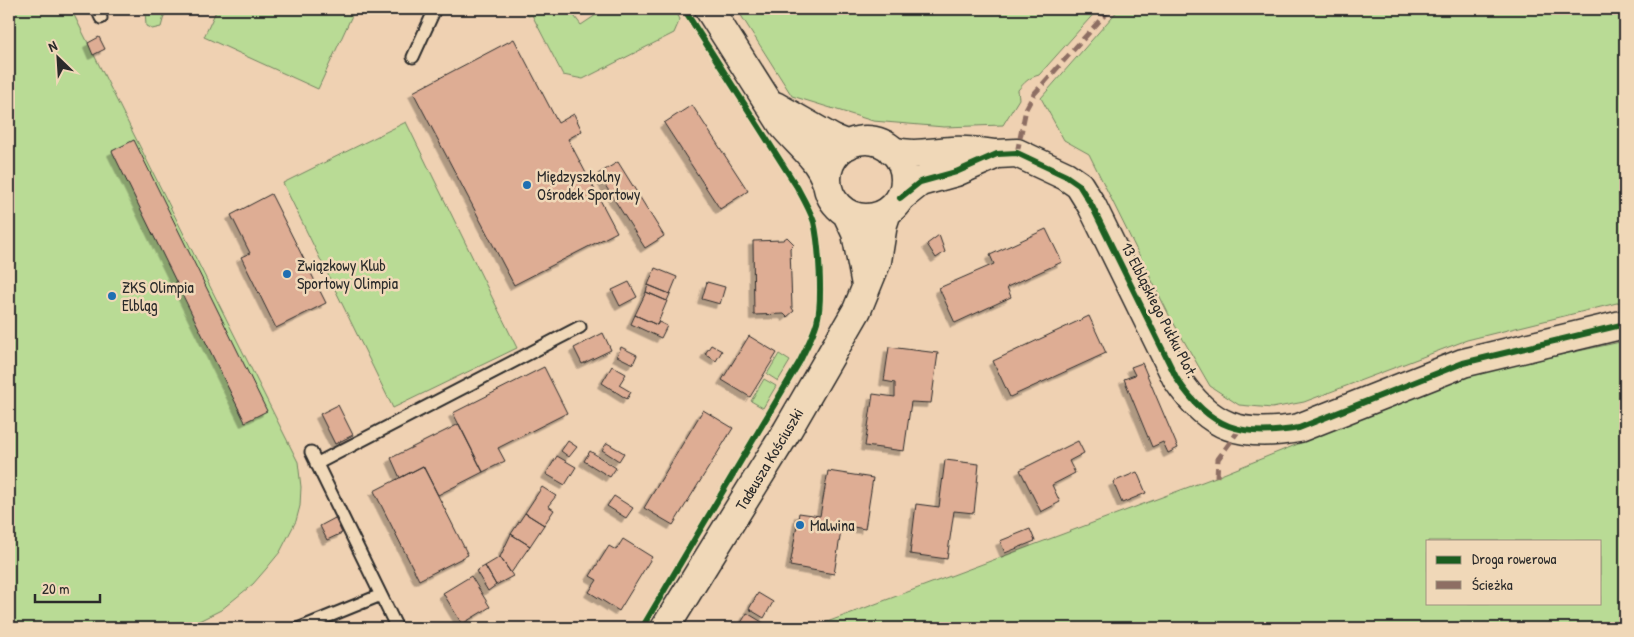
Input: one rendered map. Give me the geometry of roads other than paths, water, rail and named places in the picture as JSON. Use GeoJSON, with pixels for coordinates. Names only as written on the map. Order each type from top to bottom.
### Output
{"type":"FeatureCollection","features":[{"type":"Feature","properties":{"kind":"street"},"geometry":{"type":"LineString","coordinates":[[709,9],[793,138],[816,159],[832,200],[847,214],[856,233],[866,285]]}},
{"type":"Feature","properties":{"kind":"street"},"geometry":{"type":"LineString","coordinates":[[769,102],[832,139],[848,144],[866,140],[876,142],[892,151],[899,159],[905,178],[894,205],[867,218],[847,214]]}},
{"type":"Feature","properties":{"kind":"street"},"geometry":{"type":"LineString","coordinates":[[826,181],[832,160],[848,144]]}},
{"type":"Feature","properties":{"kind":"street","name":"13 Elbląskiego Pułku Plot."},"geometry":{"type":"LineString","coordinates":[[892,151],[906,155],[974,150],[997,154],[1017,153],[1057,170],[1079,186],[1101,224],[1177,379],[1198,408],[1217,421],[1239,430],[1270,433],[1299,428],[1463,362],[1625,324]]}},
{"type":"Feature","properties":{"kind":"street","name":"13 Elbląskiego Pułku Plot."},"geometry":{"type":"LineString","coordinates":[[894,205],[920,182],[956,172],[997,154]]}},
{"type":"Feature","properties":{"kind":"street","name":"Tadeusza Kościuszki"},"geometry":{"type":"LineString","coordinates":[[665,628],[787,431],[847,328],[877,261],[882,224],[894,205]]}},
{"type":"Feature","properties":{"kind":"lane"},"geometry":{"type":"LineString","coordinates":[[413,57],[435,9]]}},
{"type":"Feature","properties":{"kind":"lane"},"geometry":{"type":"LineString","coordinates":[[316,464],[580,327]]}},
{"type":"Feature","properties":{"kind":"lane"},"geometry":{"type":"LineString","coordinates":[[311,452],[397,628]]}},
{"type":"Feature","properties":{"kind":"lane"},"geometry":{"type":"LineString","coordinates":[[300,628],[381,595]]}},
{"type":"Feature","properties":{"kind":"place","name":"Międzyszkolny Ośrodek Sportowy"},"geometry":{"type":"Point","coordinates":[527,185]}},
{"type":"Feature","properties":{"kind":"place","name":"Związkowy Klub Sportowy Olimpia"},"geometry":{"type":"Point","coordinates":[287,274]}},
{"type":"Feature","properties":{"kind":"place","name":"ZKS Olimpia Elbląg"},"geometry":{"type":"Point","coordinates":[112,296]}},
{"type":"Feature","properties":{"kind":"place","name":"Malwina"},"geometry":{"type":"Point","coordinates":[800,525]}}]}
